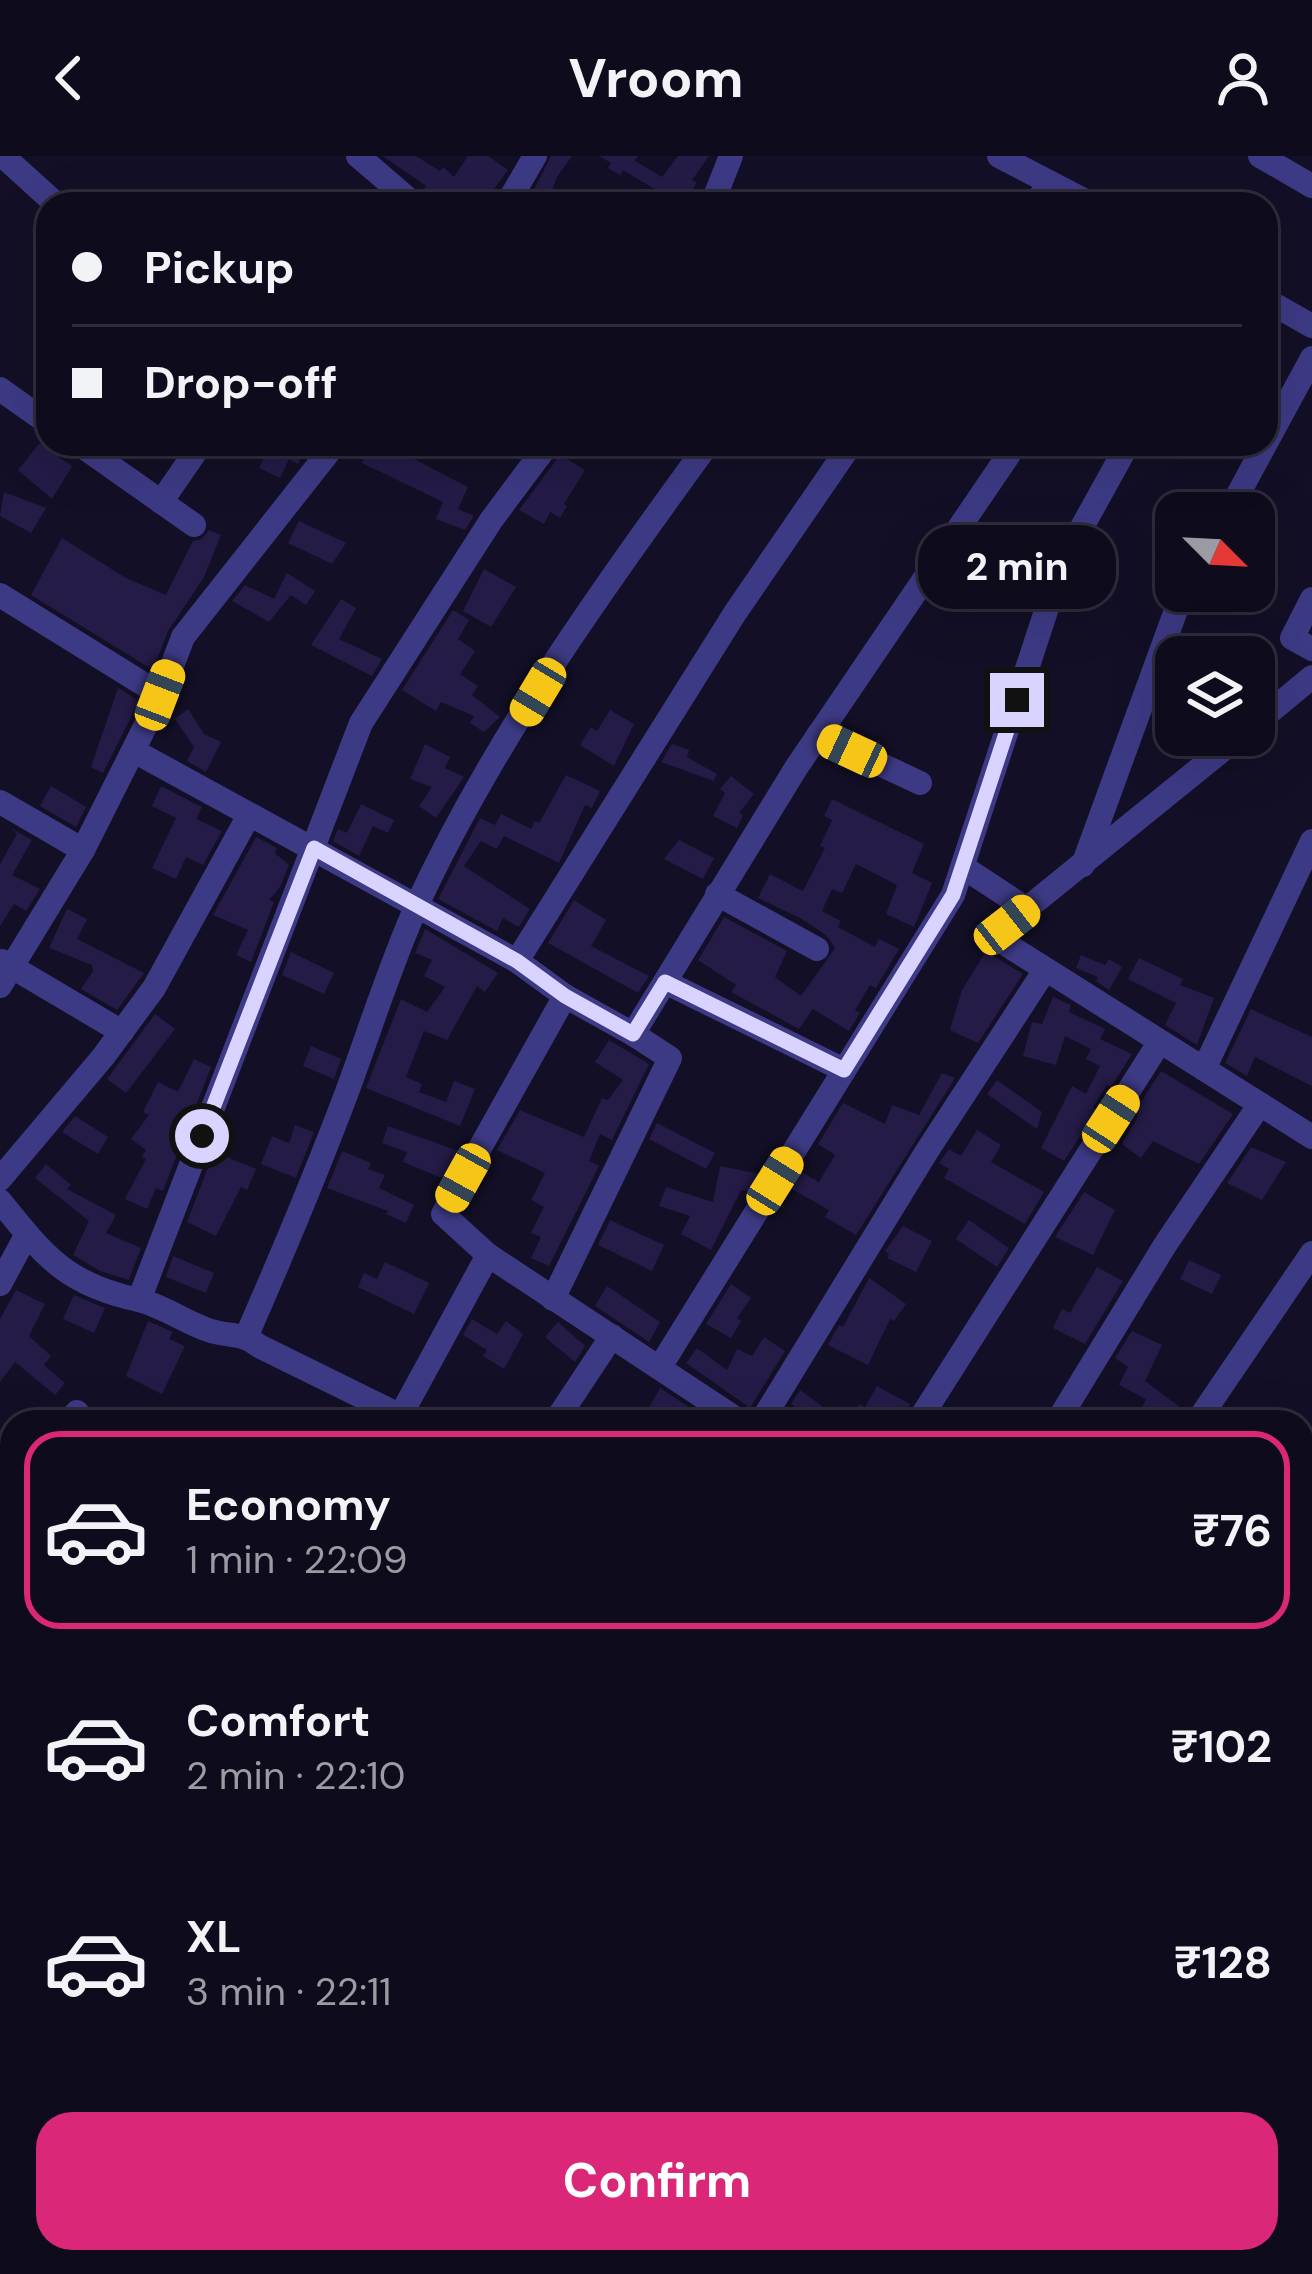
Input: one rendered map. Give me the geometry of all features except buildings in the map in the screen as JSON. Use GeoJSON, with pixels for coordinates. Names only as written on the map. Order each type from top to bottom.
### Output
{"type":"FeatureCollection","features":[{"type":"Feature","properties":{"kind":"street"},"geometry":{"type":"LineString","coordinates":[[4,156],[43,192]]}},
{"type":"Feature","properties":{"kind":"street"},"geometry":{"type":"LineString","coordinates":[[514,192],[536,156]]}},
{"type":"Feature","properties":{"kind":"street"},"geometry":{"type":"LineString","coordinates":[[717,192],[731,156]]}},
{"type":"Feature","properties":{"kind":"street"},"geometry":{"type":"LineString","coordinates":[[999,156],[1068,192]]}},
{"type":"Feature","properties":{"kind":"street"},"geometry":{"type":"LineString","coordinates":[[1260,156],[1312,186]]}},
{"type":"Feature","properties":{"kind":"street"},"geometry":{"type":"LineString","coordinates":[[362,157],[401,192]]}},
{"type":"Feature","properties":{"kind":"street"},"geometry":{"type":"LineString","coordinates":[[1044,192],[1051,183]]}},
{"type":"Feature","properties":{"kind":"street"},"geometry":{"type":"LineString","coordinates":[[1278,307],[1312,326]]}},
{"type":"Feature","properties":{"kind":"street"},"geometry":{"type":"LineString","coordinates":[[1278,421],[1312,358]]}},
{"type":"Feature","properties":{"kind":"street"},"geometry":{"type":"LineString","coordinates":[[0,389],[36,414]]}},
{"type":"Feature","properties":{"kind":"street"},"geometry":{"type":"LineString","coordinates":[[96,456],[194,525]]}},
{"type":"Feature","properties":{"kind":"street"},"geometry":{"type":"LineString","coordinates":[[161,502],[193,456]]}},
{"type":"Feature","properties":{"kind":"street"},"geometry":{"type":"LineString","coordinates":[[122,1032],[4,971],[83,850],[134,752],[183,637],[323,456]]}},
{"type":"Feature","properties":{"kind":"street"},"geometry":{"type":"LineString","coordinates":[[139,1300],[361,724],[492,519],[539,456]]}},
{"type":"Feature","properties":{"kind":"street"},"geometry":{"type":"LineString","coordinates":[[247,1335],[314,1180],[416,907],[468,806],[538,692],[699,456]]}},
{"type":"Feature","properties":{"kind":"street"},"geometry":{"type":"LineString","coordinates":[[517,961],[735,613],[842,456]]}},
{"type":"Feature","properties":{"kind":"street"},"geometry":{"type":"LineString","coordinates":[[633,1034],[818,735],[1008,456]]}},
{"type":"Feature","properties":{"kind":"street"},"geometry":{"type":"LineString","coordinates":[[660,1367],[953,895],[1060,565],[1121,456]]}},
{"type":"Feature","properties":{"kind":"street"},"geometry":{"type":"LineString","coordinates":[[1239,492],[1259,456]]}},
{"type":"Feature","properties":{"kind":"street"},"geometry":{"type":"LineString","coordinates":[[0,595],[160,695]]}},
{"type":"Feature","properties":{"kind":"street"},"geometry":{"type":"LineString","coordinates":[[1312,599],[1292,638],[1312,650]]}},
{"type":"Feature","properties":{"kind":"street"},"geometry":{"type":"LineString","coordinates":[[1083,865],[1175,612]]}},
{"type":"Feature","properties":{"kind":"street"},"geometry":{"type":"LineString","coordinates":[[1275,708],[1312,677]]}},
{"type":"Feature","properties":{"kind":"street"},"geometry":{"type":"LineString","coordinates":[[818,735],[920,783]]}},
{"type":"Feature","properties":{"kind":"street"},"geometry":{"type":"LineString","coordinates":[[134,752],[517,961],[565,996],[670,1058],[554,1299]]}},
{"type":"Feature","properties":{"kind":"street"},"geometry":{"type":"LineString","coordinates":[[1215,756],[993,936],[1260,1104],[1309,1126]]}},
{"type":"Feature","properties":{"kind":"street"},"geometry":{"type":"LineString","coordinates":[[0,802],[83,850]]}},
{"type":"Feature","properties":{"kind":"street"},"geometry":{"type":"LineString","coordinates":[[0,1179],[154,988],[248,817]]}},
{"type":"Feature","properties":{"kind":"street"},"geometry":{"type":"LineString","coordinates":[[1204,1069],[1312,841]]}},
{"type":"Feature","properties":{"kind":"street"},"geometry":{"type":"LineString","coordinates":[[962,867],[1027,910]]}},
{"type":"Feature","properties":{"kind":"street"},"geometry":{"type":"LineString","coordinates":[[717,894],[817,949]]}},
{"type":"Feature","properties":{"kind":"street"},"geometry":{"type":"LineString","coordinates":[[768,1410],[927,1151],[1046,970]]}},
{"type":"Feature","properties":{"kind":"street"},"geometry":{"type":"LineString","coordinates":[[665,982],[844,1070]]}},
{"type":"Feature","properties":{"kind":"street"},"geometry":{"type":"LineString","coordinates":[[565,996],[443,1214],[488,1255],[660,1367],[708,1410]]}},
{"type":"Feature","properties":{"kind":"street"},"geometry":{"type":"LineString","coordinates":[[926,1410],[1159,1043]]}},
{"type":"Feature","properties":{"kind":"street"},"geometry":{"type":"LineString","coordinates":[[1064,1410],[1165,1245],[1260,1104]]}},
{"type":"Feature","properties":{"kind":"street"},"geometry":{"type":"LineString","coordinates":[[0,1201],[58,1267],[84,1284],[139,1300],[213,1332],[247,1335],[259,1346],[382,1410]]}},
{"type":"Feature","properties":{"kind":"street"},"geometry":{"type":"LineString","coordinates":[[0,1284],[27,1234]]}},
{"type":"Feature","properties":{"kind":"street"},"geometry":{"type":"LineString","coordinates":[[1205,1410],[1312,1253]]}},
{"type":"Feature","properties":{"kind":"street"},"geometry":{"type":"LineString","coordinates":[[404,1410],[488,1255]]}},
{"type":"Feature","properties":{"kind":"street"},"geometry":{"type":"LineString","coordinates":[[563,1410],[612,1336]]}},
{"type":"Feature","properties":{"kind":"route"},"geometry":{"type":"LineString","coordinates":[[202,1136],[314,848],[517,961],[565,996],[633,1034],[665,982],[844,1070],[953,895],[1017,700]]}}]}
